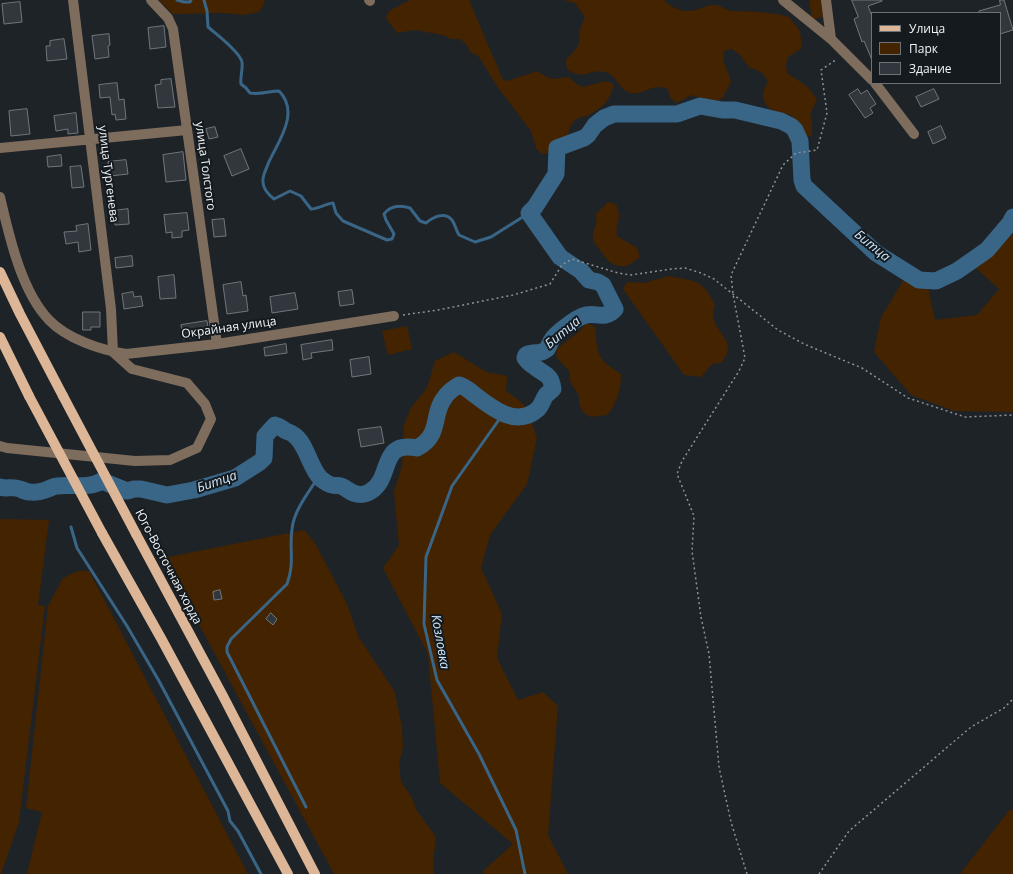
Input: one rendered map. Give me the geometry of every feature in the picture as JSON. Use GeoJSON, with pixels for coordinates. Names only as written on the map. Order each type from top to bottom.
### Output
{"type":"FeatureCollection","features":[{"type":"Feature","properties":{"kind":"main road","name":"Юго-Восточная хорда"},"geometry":{"type":"LineString","coordinates":[[0,272],[20,314],[223,696],[315,874]]}},
{"type":"Feature","properties":{"kind":"main road"},"geometry":{"type":"LineString","coordinates":[[0,337],[29,396],[102,533],[162,640],[288,874]]}},
{"type":"Feature","properties":{"kind":"street","name":"улица Тургенева"},"geometry":{"type":"LineString","coordinates":[[72,0],[111,309],[114,352]]}},
{"type":"Feature","properties":{"kind":"street","name":"улица Толстого"},"geometry":{"type":"LineString","coordinates":[[151,0],[168,18],[173,29],[217,344]]}},
{"type":"Feature","properties":{"kind":"street"},"geometry":{"type":"LineString","coordinates":[[783,0],[832,39],[871,79]]}},
{"type":"Feature","properties":{"kind":"street"},"geometry":{"type":"LineString","coordinates":[[826,0],[832,39]]}},
{"type":"Feature","properties":{"kind":"street"},"geometry":{"type":"LineString","coordinates":[[876,84],[914,134]]}},
{"type":"Feature","properties":{"kind":"street"},"geometry":{"type":"LineString","coordinates":[[0,148],[187,130]]}},
{"type":"Feature","properties":{"kind":"street","name":"Окрайная улица"},"geometry":{"type":"LineString","coordinates":[[0,197],[10,241],[21,272],[36,302],[50,320],[70,336],[114,352],[126,354],[217,344],[394,316]]}},
{"type":"Feature","properties":{"kind":"street"},"geometry":{"type":"LineString","coordinates":[[0,446],[7,448],[135,461],[170,460],[197,448],[211,419],[206,404],[187,383],[132,369],[114,352]]}},
{"type":"Feature","properties":{"kind":"path"},"geometry":{"type":"LineString","coordinates":[[747,874],[731,822],[719,767],[709,654],[701,617],[692,552],[694,516],[677,474],[682,461],[739,371],[745,358],[731,275],[783,165],[796,153],[817,150],[827,113],[821,70],[846,53]]}},
{"type":"Feature","properties":{"kind":"path"},"geometry":{"type":"LineString","coordinates":[[394,316],[438,310],[513,295],[550,284],[562,265],[572,259],[618,273],[631,275],[685,268],[714,279],[778,330],[804,344],[862,368],[908,398],[964,417],[1013,415]]}},
{"type":"Feature","properties":{"kind":"path"},"geometry":{"type":"LineString","coordinates":[[819,874],[849,831],[971,726],[1004,708],[1013,699]]}},
{"type":"Feature","properties":{"kind":"green space"},"geometry":{"type":"Polygon","coordinates":[[[159,0],[263,0],[265,2],[259,12],[244,15],[223,13],[173,14],[159,0]]]}},
{"type":"Feature","properties":{"kind":"green space"},"geometry":{"type":"Polygon","coordinates":[[[410,0],[469,0],[503,80],[507,81],[538,71],[549,78],[569,77],[582,87],[606,81],[614,84],[610,97],[598,109],[575,121],[570,128],[568,135],[557,142],[550,153],[542,154],[536,148],[531,131],[496,85],[483,63],[478,56],[470,52],[467,45],[460,39],[451,39],[443,35],[415,30],[397,33],[386,18],[389,11],[410,0]]]}},
{"type":"Feature","properties":{"kind":"green space"},"geometry":{"type":"Polygon","coordinates":[[[563,0],[664,0],[674,7],[686,11],[716,5],[731,11],[768,13],[789,17],[800,31],[802,48],[788,57],[786,66],[787,73],[808,87],[817,100],[810,114],[812,122],[812,137],[804,135],[799,124],[793,117],[788,114],[774,111],[767,105],[763,94],[768,82],[765,76],[761,72],[750,68],[739,54],[732,49],[724,51],[723,56],[731,82],[723,97],[716,103],[692,95],[676,103],[670,97],[668,89],[655,87],[638,93],[631,93],[624,89],[612,76],[605,72],[599,71],[582,75],[573,73],[567,69],[566,60],[577,48],[580,40],[579,32],[585,17],[575,3],[563,0]]]}},
{"type":"Feature","properties":{"kind":"green space"},"geometry":{"type":"Polygon","coordinates":[[[809,0],[821,0],[824,17],[812,19],[809,0]]]}},
{"type":"Feature","properties":{"kind":"green space"},"geometry":{"type":"Polygon","coordinates":[[[608,202],[616,204],[618,210],[619,218],[617,236],[637,248],[640,257],[629,265],[614,265],[605,258],[593,239],[596,214],[608,202]]]}},
{"type":"Feature","properties":{"kind":"green space"},"geometry":{"type":"Polygon","coordinates":[[[1013,234],[1013,412],[954,411],[911,395],[874,352],[881,317],[906,276],[927,283],[935,320],[977,315],[999,289],[975,267],[1013,234]]]}},
{"type":"Feature","properties":{"kind":"green space"},"geometry":{"type":"Polygon","coordinates":[[[669,276],[694,281],[707,291],[715,304],[713,318],[728,345],[726,356],[721,363],[712,364],[701,377],[684,375],[623,289],[627,282],[644,283],[669,276]]]}},
{"type":"Feature","properties":{"kind":"green space"},"geometry":{"type":"Polygon","coordinates":[[[587,323],[595,327],[598,350],[603,360],[621,374],[618,396],[607,415],[590,417],[583,412],[579,404],[579,396],[570,381],[570,372],[557,358],[556,350],[587,323]]]}},
{"type":"Feature","properties":{"kind":"green space"},"geometry":{"type":"Polygon","coordinates":[[[407,326],[412,349],[388,355],[382,331],[407,326]]]}},
{"type":"Feature","properties":{"kind":"green space"},"geometry":{"type":"Polygon","coordinates":[[[454,352],[486,372],[507,376],[506,391],[526,407],[537,438],[527,484],[490,535],[481,568],[502,614],[497,658],[518,700],[543,692],[558,706],[548,835],[568,874],[484,874],[483,871],[513,844],[440,783],[428,654],[383,568],[399,545],[394,492],[402,466],[404,425],[411,408],[427,388],[435,361],[454,352]]]}},
{"type":"Feature","properties":{"kind":"green space"},"geometry":{"type":"Polygon","coordinates":[[[0,519],[49,520],[38,605],[45,606],[19,822],[1,874],[0,874],[0,519]]]}},
{"type":"Feature","properties":{"kind":"green space"},"geometry":{"type":"Polygon","coordinates":[[[304,530],[315,543],[347,604],[358,636],[395,692],[402,728],[403,747],[399,764],[401,782],[411,796],[417,811],[436,837],[433,862],[434,874],[334,874],[163,558],[304,530]]]}},
{"type":"Feature","properties":{"kind":"green space"},"geometry":{"type":"Polygon","coordinates":[[[78,571],[89,571],[248,874],[27,874],[42,812],[26,808],[48,606],[63,578],[78,571]]]}},
{"type":"Feature","properties":{"kind":"green space"},"geometry":{"type":"Polygon","coordinates":[[[1010,809],[1013,811],[1013,874],[960,874],[1010,809]]]}},
{"type":"Feature","properties":{"kind":"building"},"geometry":{"type":"Polygon","coordinates":[[[852,0],[882,0],[868,6],[871,14],[871,58],[864,41],[862,42],[854,19],[858,17],[852,0]]]}},
{"type":"Feature","properties":{"kind":"building"},"geometry":{"type":"Polygon","coordinates":[[[1000,0],[1004,0],[1013,30],[1001,34],[1001,12],[979,12],[1000,5],[1000,0]]]}},
{"type":"Feature","properties":{"kind":"building"},"geometry":{"type":"Polygon","coordinates":[[[20,2],[22,22],[4,24],[2,4],[20,2]]]}},
{"type":"Feature","properties":{"kind":"building"},"geometry":{"type":"Polygon","coordinates":[[[164,26],[166,47],[150,49],[148,28],[164,26]]]}},
{"type":"Feature","properties":{"kind":"building"},"geometry":{"type":"Polygon","coordinates":[[[109,34],[109,57],[95,59],[92,36],[109,34]]]}},
{"type":"Feature","properties":{"kind":"building"},"geometry":{"type":"Polygon","coordinates":[[[64,39],[67,59],[47,61],[46,46],[50,46],[50,41],[64,39]]]}},
{"type":"Feature","properties":{"kind":"building"},"geometry":{"type":"Polygon","coordinates":[[[171,79],[175,107],[158,108],[155,85],[161,84],[161,80],[171,79]]]}},
{"type":"Feature","properties":{"kind":"building"},"geometry":{"type":"Polygon","coordinates":[[[117,83],[119,100],[124,99],[126,119],[116,120],[115,114],[112,115],[110,97],[100,98],[99,85],[117,83]]]}},
{"type":"Feature","properties":{"kind":"building"},"geometry":{"type":"Polygon","coordinates":[[[858,89],[861,94],[867,90],[876,104],[870,108],[873,113],[865,118],[849,95],[858,89]]]}},
{"type":"Feature","properties":{"kind":"building"},"geometry":{"type":"Polygon","coordinates":[[[934,89],[939,99],[921,107],[916,97],[934,89]]]}},
{"type":"Feature","properties":{"kind":"building"},"geometry":{"type":"Polygon","coordinates":[[[27,109],[30,134],[11,136],[9,111],[27,109]]]}},
{"type":"Feature","properties":{"kind":"building"},"geometry":{"type":"Polygon","coordinates":[[[76,113],[78,133],[68,134],[68,129],[56,131],[54,116],[76,113]]]}},
{"type":"Feature","properties":{"kind":"building"},"geometry":{"type":"Polygon","coordinates":[[[941,126],[946,138],[933,144],[928,132],[941,126]]]}},
{"type":"Feature","properties":{"kind":"building"},"geometry":{"type":"Polygon","coordinates":[[[215,127],[218,137],[209,139],[206,129],[215,127]]]}},
{"type":"Feature","properties":{"kind":"building"},"geometry":{"type":"Polygon","coordinates":[[[241,149],[249,169],[232,176],[224,156],[241,149]]]}},
{"type":"Feature","properties":{"kind":"building"},"geometry":{"type":"Polygon","coordinates":[[[183,152],[186,180],[166,182],[163,155],[183,152]]]}},
{"type":"Feature","properties":{"kind":"building"},"geometry":{"type":"Polygon","coordinates":[[[61,155],[62,166],[48,167],[47,157],[61,155]]]}},
{"type":"Feature","properties":{"kind":"building"},"geometry":{"type":"Polygon","coordinates":[[[126,160],[128,174],[110,176],[108,162],[126,160]]]}},
{"type":"Feature","properties":{"kind":"building"},"geometry":{"type":"Polygon","coordinates":[[[81,166],[84,187],[72,188],[70,167],[81,166]]]}},
{"type":"Feature","properties":{"kind":"building"},"geometry":{"type":"Polygon","coordinates":[[[128,209],[129,224],[115,225],[114,211],[128,209]]]}},
{"type":"Feature","properties":{"kind":"building"},"geometry":{"type":"Polygon","coordinates":[[[187,213],[189,230],[182,231],[182,237],[172,238],[172,232],[166,233],[164,215],[187,213]]]}},
{"type":"Feature","properties":{"kind":"building"},"geometry":{"type":"Polygon","coordinates":[[[224,219],[226,236],[214,237],[212,220],[224,219]]]}},
{"type":"Feature","properties":{"kind":"building"},"geometry":{"type":"Polygon","coordinates":[[[88,224],[91,250],[79,252],[78,242],[66,244],[64,232],[77,231],[76,226],[88,224]]]}},
{"type":"Feature","properties":{"kind":"building"},"geometry":{"type":"Polygon","coordinates":[[[132,256],[133,266],[116,268],[115,258],[132,256]]]}},
{"type":"Feature","properties":{"kind":"building"},"geometry":{"type":"Polygon","coordinates":[[[174,275],[176,298],[160,299],[158,277],[174,275]]]}},
{"type":"Feature","properties":{"kind":"building"},"geometry":{"type":"Polygon","coordinates":[[[241,282],[243,296],[246,295],[248,311],[227,314],[223,285],[241,282]]]}},
{"type":"Feature","properties":{"kind":"building"},"geometry":{"type":"Polygon","coordinates":[[[352,290],[354,304],[340,306],[338,292],[352,290]]]}},
{"type":"Feature","properties":{"kind":"building"},"geometry":{"type":"Polygon","coordinates":[[[133,292],[134,297],[141,296],[143,306],[124,309],[122,294],[133,292]]]}},
{"type":"Feature","properties":{"kind":"building"},"geometry":{"type":"Polygon","coordinates":[[[295,293],[298,309],[272,313],[270,297],[295,293]]]}},
{"type":"Feature","properties":{"kind":"building"},"geometry":{"type":"Polygon","coordinates":[[[83,312],[100,312],[100,327],[91,327],[91,330],[83,330],[83,312]]]}},
{"type":"Feature","properties":{"kind":"building"},"geometry":{"type":"Polygon","coordinates":[[[207,321],[209,335],[183,339],[181,325],[207,321]]]}},
{"type":"Feature","properties":{"kind":"building"},"geometry":{"type":"Polygon","coordinates":[[[332,340],[333,350],[311,353],[312,358],[303,360],[301,345],[332,340]]]}},
{"type":"Feature","properties":{"kind":"building"},"geometry":{"type":"Polygon","coordinates":[[[286,344],[287,353],[265,356],[264,348],[286,344]]]}},
{"type":"Feature","properties":{"kind":"building"},"geometry":{"type":"Polygon","coordinates":[[[369,357],[371,374],[352,377],[350,360],[369,357]]]}},
{"type":"Feature","properties":{"kind":"building"},"geometry":{"type":"Polygon","coordinates":[[[381,427],[384,443],[361,447],[358,430],[381,427]]]}},
{"type":"Feature","properties":{"kind":"building"},"geometry":{"type":"Polygon","coordinates":[[[220,590],[222,599],[214,600],[213,592],[220,590]]]}},
{"type":"Feature","properties":{"kind":"building"},"geometry":{"type":"Polygon","coordinates":[[[271,613],[277,619],[273,625],[266,619],[271,613]]]}},
{"type":"Feature","properties":{"kind":"waterway"},"geometry":{"type":"LineString","coordinates":[[177,0],[184,2],[190,2],[191,0]]}},
{"type":"Feature","properties":{"kind":"waterway"},"geometry":{"type":"LineString","coordinates":[[204,0],[207,11],[208,27],[237,53],[242,62],[241,84],[250,93],[257,94],[279,91],[285,100],[288,109],[288,118],[263,178],[263,185],[265,189],[274,199],[290,191],[301,196],[311,209],[333,203],[336,213],[343,221],[387,240],[392,239],[394,234],[384,214],[396,206],[410,208],[420,221],[426,223],[435,217],[443,215],[449,217],[454,223],[459,235],[475,242],[491,237],[529,213]]}},
{"type":"Feature","properties":{"kind":"waterway","name":"Битца"},"geometry":{"type":"LineString","coordinates":[[0,487],[17,488],[28,492],[34,492],[56,486],[86,486],[102,481],[127,491],[141,489],[167,495],[194,490],[235,478],[260,462],[264,458],[265,436],[275,425],[298,439],[321,479],[329,484],[341,486],[350,492],[366,494],[378,485],[388,461],[397,449],[405,447],[417,448],[425,443],[433,431],[441,404],[448,393],[459,385],[467,389],[497,411],[514,417],[522,417],[530,414],[541,406],[546,395],[553,389],[551,380],[530,363],[525,358],[526,355],[545,351],[556,335],[580,318],[591,314],[603,315],[611,313],[615,309],[603,285],[589,280],[581,271],[560,257],[529,213],[535,207],[556,174],[557,148],[584,138],[595,125],[604,118],[614,114],[677,114],[700,106],[722,110],[735,110],[781,121],[791,126],[795,130],[800,141],[802,180],[804,186],[876,253],[919,280],[936,281],[957,271],[987,250],[1010,223],[1013,217]]}},
{"type":"Feature","properties":{"kind":"waterway","name":"Козловка"},"geometry":{"type":"LineString","coordinates":[[503,414],[452,486],[426,557],[424,624],[437,680],[479,754],[516,830],[525,874]]}},
{"type":"Feature","properties":{"kind":"waterway"},"geometry":{"type":"LineString","coordinates":[[306,807],[227,652],[227,647],[231,639],[287,584],[291,569],[291,536],[293,522],[302,501],[319,476]]}},
{"type":"Feature","properties":{"kind":"waterway"},"geometry":{"type":"LineString","coordinates":[[71,527],[77,548],[127,626],[159,681],[228,811],[230,821],[238,831],[261,874]]}}]}
